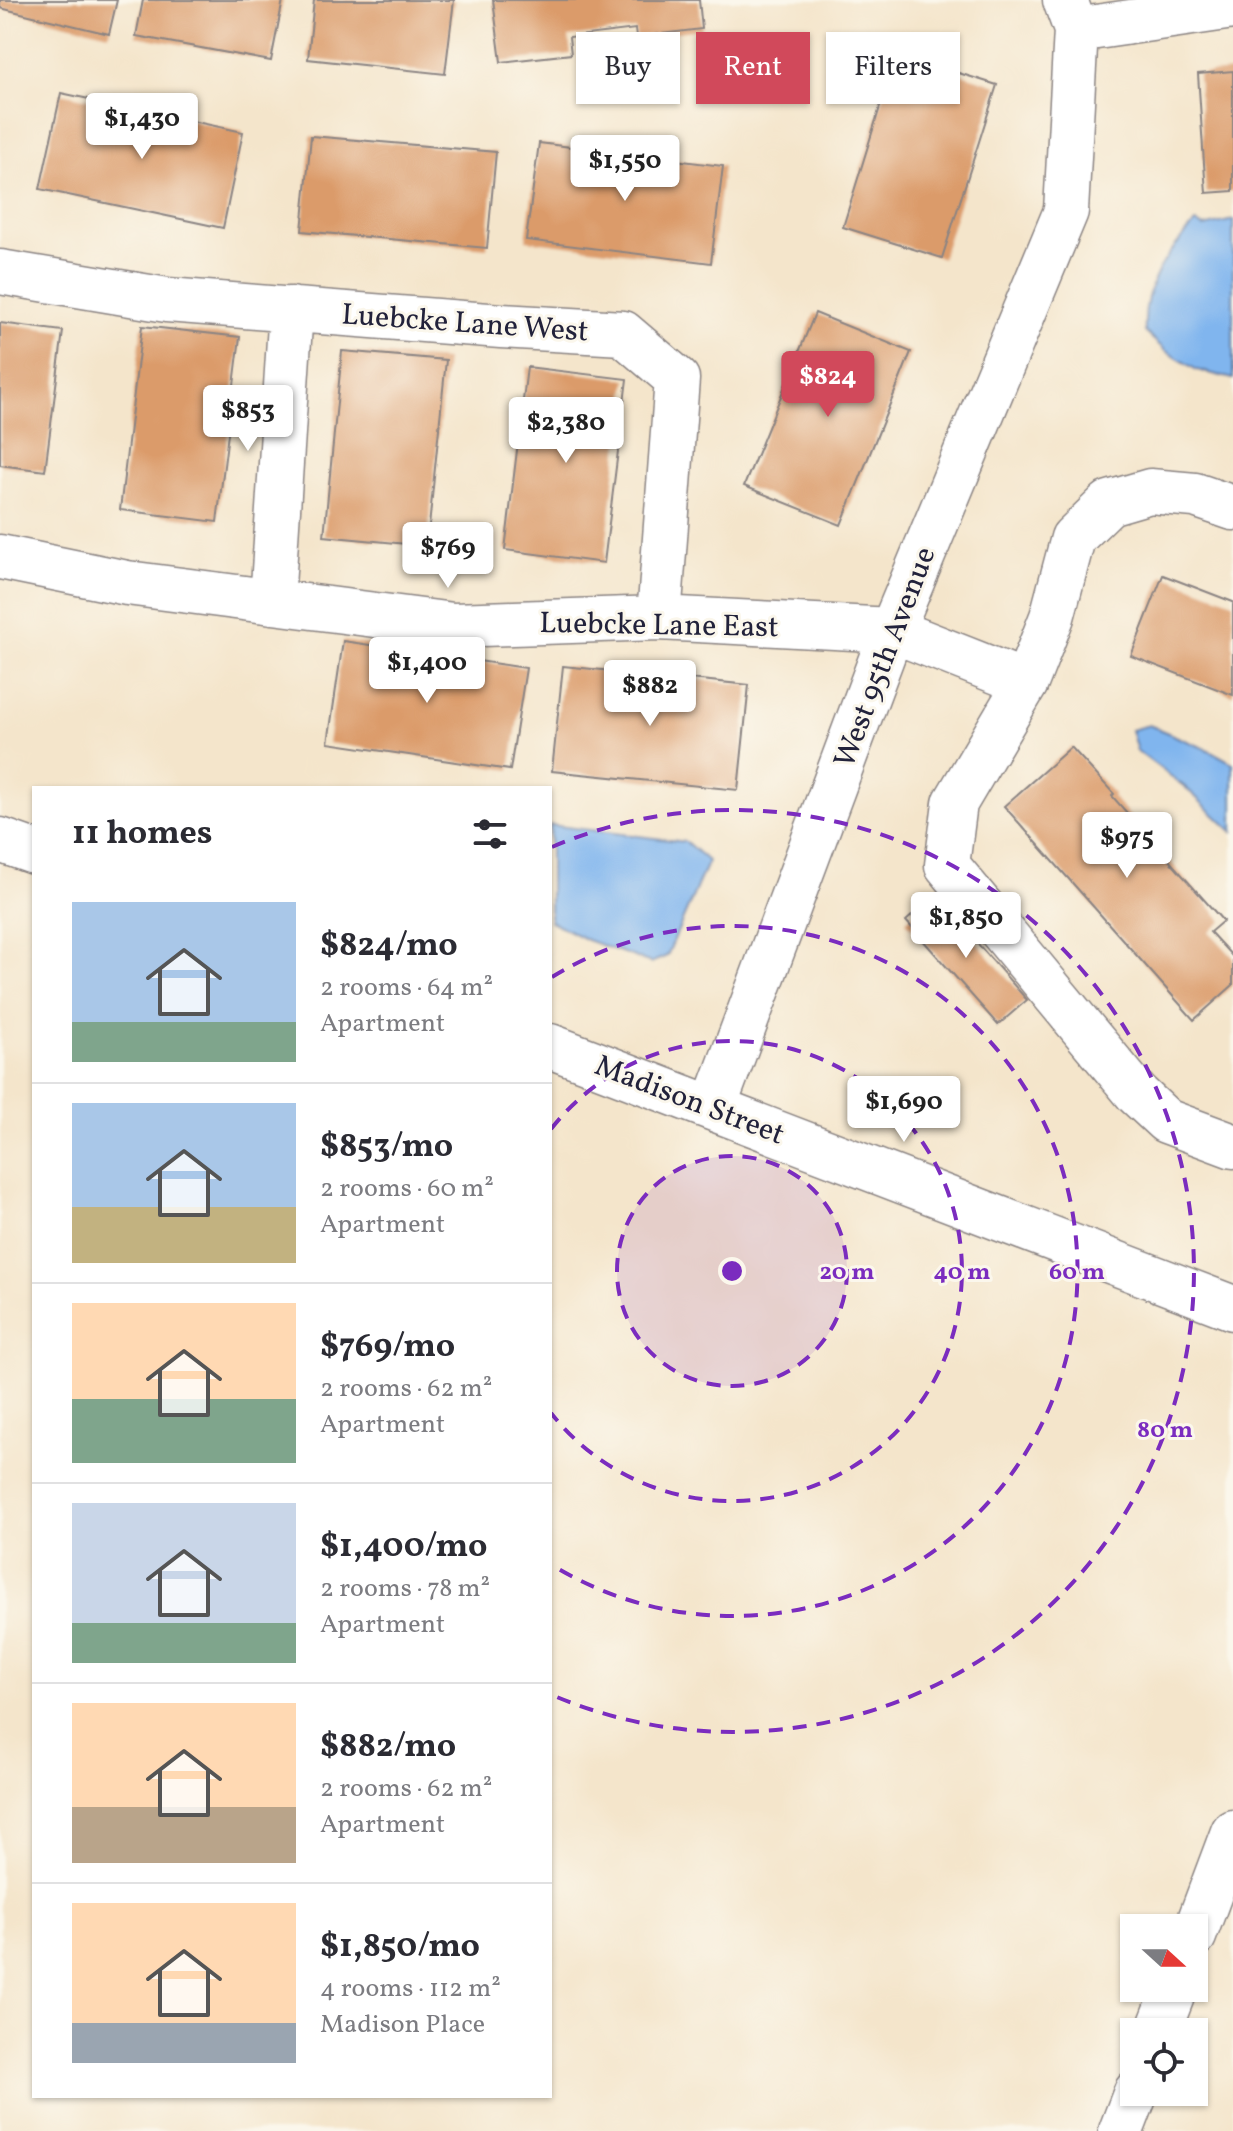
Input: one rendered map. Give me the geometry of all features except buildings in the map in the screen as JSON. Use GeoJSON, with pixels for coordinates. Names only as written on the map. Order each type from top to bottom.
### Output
{"type":"FeatureCollection","features":[{"type":"Feature","properties":{"kind":"street"},"geometry":{"type":"LineString","coordinates":[[1071,15],[1233,7]]}},
{"type":"Feature","properties":{"kind":"street","name":"West 95th Avenue"},"geometry":{"type":"LineString","coordinates":[[714,1107],[892,630],[1066,211],[1071,15]]}},
{"type":"Feature","properties":{"kind":"street","name":"Luebcke Lane West"},"geometry":{"type":"LineString","coordinates":[[0,272],[167,300],[623,333],[677,379],[659,618]]}},
{"type":"Feature","properties":{"kind":"street"},"geometry":{"type":"LineString","coordinates":[[272,602],[291,309]]}},
{"type":"Feature","properties":{"kind":"street"},"geometry":{"type":"LineString","coordinates":[[1233,508],[1195,495],[1150,491],[1109,503],[1073,538],[1052,617],[1026,683],[955,803],[947,865],[1137,1094],[1166,1121],[1233,1146]]}},
{"type":"Feature","properties":{"kind":"street","name":"Luebcke Lane East"},"geometry":{"type":"LineString","coordinates":[[0,557],[127,583],[453,625],[659,618],[892,630],[1026,683]]}},
{"type":"Feature","properties":{"kind":"street"},"geometry":{"type":"LineString","coordinates":[[0,840],[32,851]]}},
{"type":"Feature","properties":{"kind":"street","name":"Madison Street"},"geometry":{"type":"LineString","coordinates":[[552,1047],[1233,1308]]}},
{"type":"Feature","properties":{"kind":"street"},"geometry":{"type":"LineString","coordinates":[[1202,1914],[1233,1832]]}},
{"type":"Feature","properties":{"kind":"street"},"geometry":{"type":"LineString","coordinates":[[1121,2131],[1131,2106]]}},
{"type":"Feature","properties":{"kind":"water"},"geometry":{"type":"Polygon","coordinates":[[[1233,220],[1233,379],[1197,370],[1166,351],[1145,332],[1145,315],[1152,285],[1165,259],[1196,223],[1204,227],[1233,220]]]}},
{"type":"Feature","properties":{"kind":"water"},"geometry":{"type":"Polygon","coordinates":[[[1149,725],[1233,763],[1233,832],[1185,787],[1137,751],[1131,730],[1149,725]]]}},
{"type":"Feature","properties":{"kind":"water"},"geometry":{"type":"Polygon","coordinates":[[[552,825],[686,842],[708,861],[667,956],[651,963],[587,940],[552,922],[552,825]]]}}]}
